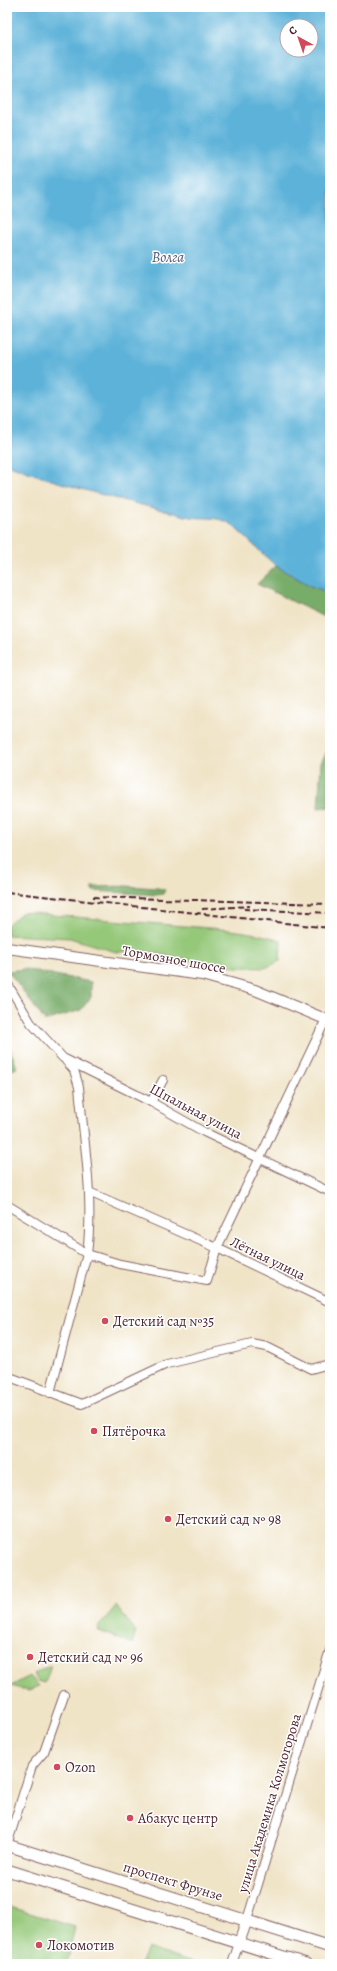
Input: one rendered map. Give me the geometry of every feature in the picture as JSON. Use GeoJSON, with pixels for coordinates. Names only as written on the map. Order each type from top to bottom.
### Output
{"type":"FeatureCollection","features":[{"type":"Feature","properties":{"kind":"main road","name":"проспект Фрунзе"},"geometry":{"type":"LineString","coordinates":[[7,1845],[330,1947]]}},
{"type":"Feature","properties":{"kind":"main road"},"geometry":{"type":"LineString","coordinates":[[7,1870],[306,1964]]}},
{"type":"Feature","properties":{"kind":"street","name":"Тормозное шоссе"},"geometry":{"type":"LineString","coordinates":[[7,948],[202,975],[255,990],[328,1020]]}},
{"type":"Feature","properties":{"kind":"street","name":"Шпальная улица"},"geometry":{"type":"LineString","coordinates":[[7,983],[26,1016],[63,1058],[151,1102],[204,1132],[330,1192]]}},
{"type":"Feature","properties":{"kind":"street"},"geometry":{"type":"LineString","coordinates":[[7,1205],[87,1254],[120,1264],[205,1282],[209,1279],[217,1248],[328,1020]]}},
{"type":"Feature","properties":{"kind":"street"},"geometry":{"type":"LineString","coordinates":[[50,1393],[87,1254],[90,1232],[89,1192],[79,1087],[74,1070],[63,1058]]}},
{"type":"Feature","properties":{"kind":"street"},"geometry":{"type":"LineString","coordinates":[[151,1102],[163,1080]]}},
{"type":"Feature","properties":{"kind":"street","name":"Лётная улица"},"geometry":{"type":"LineString","coordinates":[[89,1192],[217,1248],[330,1302]]}},
{"type":"Feature","properties":{"kind":"street"},"geometry":{"type":"LineString","coordinates":[[7,1376],[82,1404],[152,1373],[168,1364],[252,1344],[267,1347],[312,1370],[329,1364]]}},
{"type":"Feature","properties":{"kind":"street","name":"улица Академика Колмогорова"},"geometry":{"type":"LineString","coordinates":[[232,1964],[247,1920],[330,1650]]}},
{"type":"Feature","properties":{"kind":"street"},"geometry":{"type":"LineString","coordinates":[[7,1845],[32,1766],[44,1752],[64,1695]]}},
{"type":"Feature","properties":{"kind":"green space"},"geometry":{"type":"Polygon","coordinates":[[[276,566],[311,586],[330,593],[330,620],[257,584],[276,566]]]}},
{"type":"Feature","properties":{"kind":"green space"},"geometry":{"type":"Polygon","coordinates":[[[330,747],[330,807],[318,808],[321,762],[330,747]]]}},
{"type":"Feature","properties":{"kind":"green space"},"geometry":{"type":"Polygon","coordinates":[[[126,886],[158,888],[165,890],[163,894],[156,895],[93,891],[93,887],[126,886]]]}},
{"type":"Feature","properties":{"kind":"green space"},"geometry":{"type":"Polygon","coordinates":[[[23,912],[221,929],[251,933],[281,940],[280,961],[265,968],[235,967],[218,962],[207,964],[144,951],[116,952],[70,938],[7,935],[7,925],[23,912]]]}},
{"type":"Feature","properties":{"kind":"green space"},"geometry":{"type":"Polygon","coordinates":[[[24,969],[91,982],[91,997],[81,1010],[45,1021],[8,971],[24,969]]]}},
{"type":"Feature","properties":{"kind":"green space"},"geometry":{"type":"Polygon","coordinates":[[[7,1040],[17,1068],[7,1072],[7,1040]]]}},
{"type":"Feature","properties":{"kind":"green space"},"geometry":{"type":"Polygon","coordinates":[[[116,1606],[136,1632],[132,1644],[98,1631],[99,1626],[116,1606]]]}},
{"type":"Feature","properties":{"kind":"green space"},"geometry":{"type":"Polygon","coordinates":[[[51,1665],[45,1683],[38,1681],[33,1674],[51,1665]]]}},
{"type":"Feature","properties":{"kind":"green space"},"geometry":{"type":"Polygon","coordinates":[[[30,1676],[39,1686],[29,1691],[11,1686],[30,1676]]]}},
{"type":"Feature","properties":{"kind":"green space","name":"Локомотив"},"geometry":{"type":"Polygon","coordinates":[[[7,1906],[75,1927],[67,1964],[7,1964],[7,1906]]]}},
{"type":"Feature","properties":{"kind":"green space","name":"Локомотив"},"geometry":{"type":"Polygon","coordinates":[[[147,1948],[196,1964],[140,1964],[147,1948]]]}},
{"type":"Feature","properties":{"kind":"water","name":"Волга"},"geometry":{"type":"Polygon","coordinates":[[[7,7],[330,7],[330,593],[311,586],[276,566],[231,524],[225,521],[186,516],[118,499],[73,487],[7,464],[7,7]]]}},
{"type":"Feature","properties":{"kind":"railway"},"geometry":{"type":"LineString","coordinates":[[7,892],[330,928]]}},
{"type":"Feature","properties":{"kind":"railway"},"geometry":{"type":"LineString","coordinates":[[93,897],[295,903]]}},
{"type":"Feature","properties":{"kind":"railway"},"geometry":{"type":"LineString","coordinates":[[290,903],[330,904]]}},
{"type":"Feature","properties":{"kind":"railway"},"geometry":{"type":"LineString","coordinates":[[202,909],[250,906]]}},
{"type":"Feature","properties":{"kind":"railway"},"geometry":{"type":"LineString","coordinates":[[244,909],[330,913]]}},
{"type":"Feature","properties":{"kind":"place","name":"Детский сад №35"},"geometry":{"type":"Point","coordinates":[105,1321]}},
{"type":"Feature","properties":{"kind":"place","name":"Пятёрочка"},"geometry":{"type":"Point","coordinates":[94,1431]}},
{"type":"Feature","properties":{"kind":"place","name":"Детский сад № 98"},"geometry":{"type":"Point","coordinates":[168,1519]}},
{"type":"Feature","properties":{"kind":"place","name":"Детский сад № 96"},"geometry":{"type":"Point","coordinates":[30,1657]}},
{"type":"Feature","properties":{"kind":"place","name":"Ozon"},"geometry":{"type":"Point","coordinates":[57,1767]}},
{"type":"Feature","properties":{"kind":"place","name":"Абакус центр"},"geometry":{"type":"Point","coordinates":[130,1818]}},
{"type":"Feature","properties":{"kind":"place","name":"Локомотив"},"geometry":{"type":"Point","coordinates":[39,1945]}}]}
